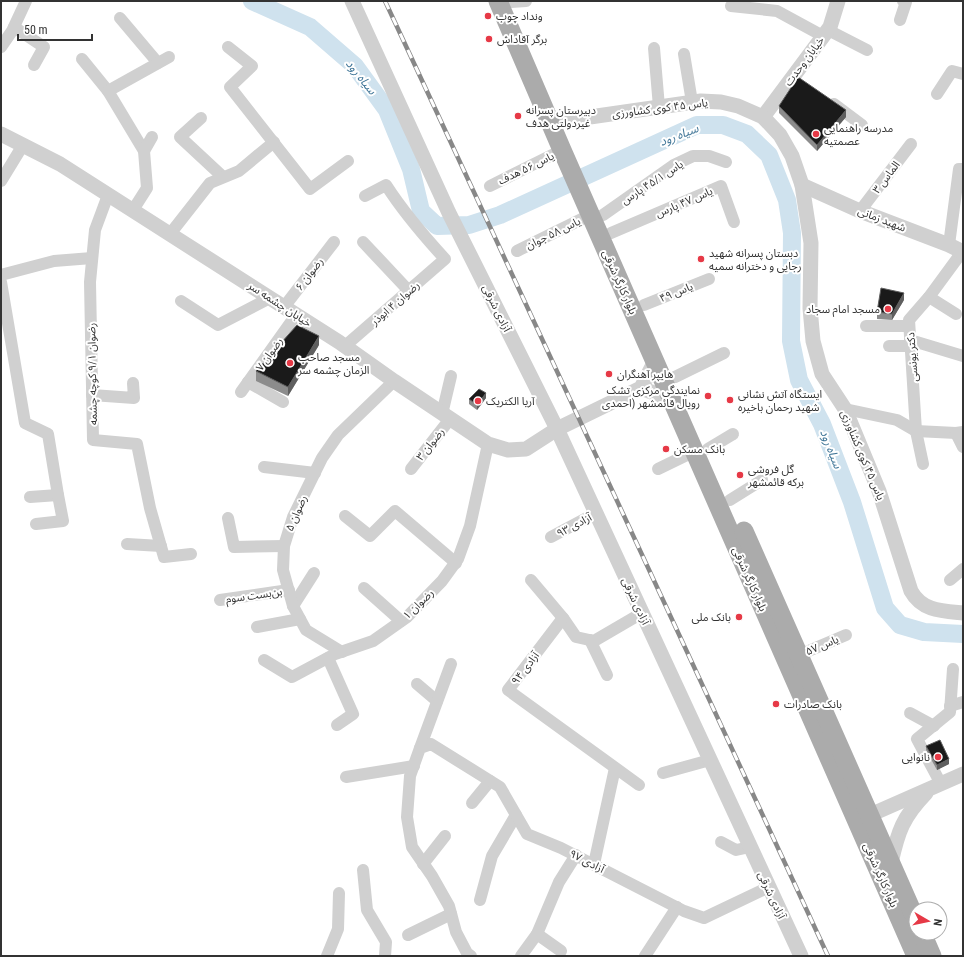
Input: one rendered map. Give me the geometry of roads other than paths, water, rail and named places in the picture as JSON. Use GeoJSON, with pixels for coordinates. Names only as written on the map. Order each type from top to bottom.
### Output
{"type":"FeatureCollection","features":[{"type":"Feature","properties":{"kind":"main road"},"geometry":{"type":"LineString","coordinates":[[511,1],[562,121],[568,153]]}},
{"type":"Feature","properties":{"kind":"main road"},"geometry":{"type":"LineString","coordinates":[[511,1],[568,153],[593,207]]}},
{"type":"Feature","properties":{"kind":"main road","name":"بلوار کارگر شرقی"},"geometry":{"type":"LineString","coordinates":[[593,207],[611,233],[675,376],[701,450],[916,956]]}},
{"type":"Feature","properties":{"kind":"main road","name":"بلوار کارگر شرقی"},"geometry":{"type":"LineString","coordinates":[[593,207],[672,400],[730,500],[749,560],[799,655],[908,902]]}},
{"type":"Feature","properties":{"kind":"main road"},"geometry":{"type":"LineString","coordinates":[[925,941],[932,956]]}},
{"type":"Feature","properties":{"kind":"street","name":"آزادی شرقی"},"geometry":{"type":"LineString","coordinates":[[352,1],[449,213],[557,429],[801,956]]}},
{"type":"Feature","properties":{"kind":"street","name":"خیابان وحدت"},"geometry":{"type":"LineString","coordinates":[[763,117],[830,27],[838,1]]}},
{"type":"Feature","properties":{"kind":"street"},"geometry":{"type":"LineString","coordinates":[[900,20],[906,2],[903,1]]}},
{"type":"Feature","properties":{"kind":"street"},"geometry":{"type":"LineString","coordinates":[[1,47],[24,2]]}},
{"type":"Feature","properties":{"kind":"street"},"geometry":{"type":"LineString","coordinates":[[731,6],[777,11],[866,50]]}},
{"type":"Feature","properties":{"kind":"street"},"geometry":{"type":"LineString","coordinates":[[120,18],[158,63]]}},
{"type":"Feature","properties":{"kind":"street"},"geometry":{"type":"LineString","coordinates":[[9,29],[44,47],[34,65]]}},
{"type":"Feature","properties":{"kind":"street"},"geometry":{"type":"LineString","coordinates":[[228,46],[252,66],[230,87],[310,189],[348,161]]}},
{"type":"Feature","properties":{"kind":"street"},"geometry":{"type":"LineString","coordinates":[[654,48],[659,107]]}},
{"type":"Feature","properties":{"kind":"street"},"geometry":{"type":"LineString","coordinates":[[684,54],[692,102]]}},
{"type":"Feature","properties":{"kind":"street"},"geometry":{"type":"LineString","coordinates":[[108,91],[169,57]]}},
{"type":"Feature","properties":{"kind":"street"},"geometry":{"type":"LineString","coordinates":[[82,59],[108,91],[144,151],[147,188],[133,210]]}},
{"type":"Feature","properties":{"kind":"street"},"geometry":{"type":"LineString","coordinates":[[937,94],[952,71],[963,74]]}},
{"type":"Feature","properties":{"kind":"street"},"geometry":{"type":"LineString","coordinates":[[794,75],[806,84]]}},
{"type":"Feature","properties":{"kind":"street"},"geometry":{"type":"LineString","coordinates":[[825,98],[862,125]]}},
{"type":"Feature","properties":{"kind":"street","name":"یاس ۴۵ کوی کشاورزی"},"geometry":{"type":"LineString","coordinates":[[562,121],[692,102],[721,102],[738,106],[763,117],[780,135],[792,156],[802,185],[811,243],[810,308],[813,341],[822,374],[845,409],[880,491],[911,591],[915,598],[931,608],[942,611],[963,613]]}},
{"type":"Feature","properties":{"kind":"street"},"geometry":{"type":"LineString","coordinates":[[201,118],[180,137],[223,177]]}},
{"type":"Feature","properties":{"kind":"street","name":"خیابان چشمه سر"},"geometry":{"type":"LineString","coordinates":[[1,134],[60,164],[133,210],[344,346],[488,444],[508,450],[526,449],[557,429],[641,388]]}},
{"type":"Feature","properties":{"kind":"street"},"geometry":{"type":"LineString","coordinates":[[144,151],[152,137]]}},
{"type":"Feature","properties":{"kind":"street"},"geometry":{"type":"LineString","coordinates":[[170,234],[210,183],[239,171],[274,142]]}},
{"type":"Feature","properties":{"kind":"street","name":"الماس ۳"},"geometry":{"type":"LineString","coordinates":[[860,211],[911,144]]}},
{"type":"Feature","properties":{"kind":"street"},"geometry":{"type":"LineString","coordinates":[[1,181],[23,145]]}},
{"type":"Feature","properties":{"kind":"street","name":"یاس ۵۶ هدف"},"geometry":{"type":"LineString","coordinates":[[490,186],[568,153]]}},
{"type":"Feature","properties":{"kind":"street","name":"یاس ۴۵/۱ پارس"},"geometry":{"type":"LineString","coordinates":[[593,207],[693,156],[709,156],[726,162]]}},
{"type":"Feature","properties":{"kind":"street"},"geometry":{"type":"LineString","coordinates":[[958,250],[959,169],[963,169]]}},
{"type":"Feature","properties":{"kind":"street","name":"رضوان ۴ ابوذر"},"geometry":{"type":"LineString","coordinates":[[344,346],[445,259],[417,229],[402,210],[386,185],[365,196]]}},
{"type":"Feature","properties":{"kind":"street","name":"شهید زمانی"},"geometry":{"type":"LineString","coordinates":[[802,185],[860,211],[958,250]]}},
{"type":"Feature","properties":{"kind":"street","name":"یاس ۴۷ پارس"},"geometry":{"type":"LineString","coordinates":[[611,233],[721,186],[734,222]]}},
{"type":"Feature","properties":{"kind":"street","name":"رضوان ۹/۱ کوچه چشمه"},"geometry":{"type":"LineString","coordinates":[[108,195],[96,230],[90,282],[93,440],[138,444],[150,508],[161,546]]}},
{"type":"Feature","properties":{"kind":"street","name":"یاس ۵۸ جوان"},"geometry":{"type":"LineString","coordinates":[[517,251],[593,207]]}},
{"type":"Feature","properties":{"kind":"street","name":"رضوان ۶"},"geometry":{"type":"LineString","coordinates":[[290,311],[334,242]]}},
{"type":"Feature","properties":{"kind":"street"},"geometry":{"type":"LineString","coordinates":[[364,242],[408,291]]}},
{"type":"Feature","properties":{"kind":"street","name":"دکتر یونسی"},"geometry":{"type":"LineString","coordinates":[[922,464],[916,431],[909,320],[929,297],[958,250]]}},
{"type":"Feature","properties":{"kind":"street"},"geometry":{"type":"LineString","coordinates":[[1,275],[54,261],[92,258]]}},
{"type":"Feature","properties":{"kind":"street","name":"یاس ۴۹"},"geometry":{"type":"LineString","coordinates":[[644,305],[708,279]]}},
{"type":"Feature","properties":{"kind":"street"},"geometry":{"type":"LineString","coordinates":[[1,282],[25,423],[48,434],[63,521],[36,524]]}},
{"type":"Feature","properties":{"kind":"street"},"geometry":{"type":"LineString","coordinates":[[929,297],[956,314]]}},
{"type":"Feature","properties":{"kind":"street"},"geometry":{"type":"LineString","coordinates":[[181,301],[218,325],[270,298]]}},
{"type":"Feature","properties":{"kind":"street","name":"رضوان ۷"},"geometry":{"type":"LineString","coordinates":[[241,392],[290,311]]}},
{"type":"Feature","properties":{"kind":"street"},"geometry":{"type":"LineString","coordinates":[[866,326],[909,326]]}},
{"type":"Feature","properties":{"kind":"street"},"geometry":{"type":"LineString","coordinates":[[889,346],[911,343],[963,356]]}},
{"type":"Feature","properties":{"kind":"street"},"geometry":{"type":"LineString","coordinates":[[675,376],[724,353]]}},
{"type":"Feature","properties":{"kind":"street"},"geometry":{"type":"LineString","coordinates":[[655,361],[641,388],[672,400]]}},
{"type":"Feature","properties":{"kind":"street"},"geometry":{"type":"LineString","coordinates":[[446,416],[451,376]]}},
{"type":"Feature","properties":{"kind":"street","name":"رضوان ۵"},"geometry":{"type":"LineString","coordinates":[[342,652],[306,630],[293,606],[283,570],[284,546],[293,517],[322,458],[338,434],[394,381]]}},
{"type":"Feature","properties":{"kind":"street"},"geometry":{"type":"LineString","coordinates":[[248,382],[283,402]]}},
{"type":"Feature","properties":{"kind":"street"},"geometry":{"type":"LineString","coordinates":[[92,395],[134,398],[133,384]]}},
{"type":"Feature","properties":{"kind":"street"},"geometry":{"type":"LineString","coordinates":[[845,409],[897,420],[916,431],[960,433],[963,448]]}},
{"type":"Feature","properties":{"kind":"street","name":"رضوان ۳"},"geometry":{"type":"LineString","coordinates":[[411,469],[446,416]]}},
{"type":"Feature","properties":{"kind":"street"},"geometry":{"type":"LineString","coordinates":[[658,469],[701,450],[732,434]]}},
{"type":"Feature","properties":{"kind":"street","name":"رضوان ۱"},"geometry":{"type":"LineString","coordinates":[[264,660],[292,677],[328,658],[374,641],[407,617],[442,581],[458,559],[470,526],[488,444]]}},
{"type":"Feature","properties":{"kind":"street"},"geometry":{"type":"LineString","coordinates":[[264,467],[315,473]]}},
{"type":"Feature","properties":{"kind":"street"},"geometry":{"type":"LineString","coordinates":[[730,500],[762,480]]}},
{"type":"Feature","properties":{"kind":"street"},"geometry":{"type":"LineString","coordinates":[[30,497],[58,496]]}},
{"type":"Feature","properties":{"kind":"street"},"geometry":{"type":"LineString","coordinates":[[345,516],[370,536],[395,511],[456,563]]}},
{"type":"Feature","properties":{"kind":"street","name":"آزادی ۹۳"},"geometry":{"type":"LineString","coordinates":[[551,537],[596,513]]}},
{"type":"Feature","properties":{"kind":"street"},"geometry":{"type":"LineString","coordinates":[[228,518],[234,547],[284,546]]}},
{"type":"Feature","properties":{"kind":"street"},"geometry":{"type":"LineString","coordinates":[[127,544],[161,546],[164,557],[191,554]]}},
{"type":"Feature","properties":{"kind":"street"},"geometry":{"type":"LineString","coordinates":[[950,580],[963,569]]}},
{"type":"Feature","properties":{"kind":"street"},"geometry":{"type":"LineString","coordinates":[[293,606],[314,573]]}},
{"type":"Feature","properties":{"kind":"street"},"geometry":{"type":"LineString","coordinates":[[531,580],[563,618],[576,637],[594,641],[642,613]]}},
{"type":"Feature","properties":{"kind":"street"},"geometry":{"type":"LineString","coordinates":[[364,588],[401,621]]}},
{"type":"Feature","properties":{"kind":"street","name":"بن‌بست سوم"},"geometry":{"type":"LineString","coordinates":[[220,600],[289,590]]}},
{"type":"Feature","properties":{"kind":"street"},"geometry":{"type":"LineString","coordinates":[[257,627],[300,618]]}},
{"type":"Feature","properties":{"kind":"street","name":"آزادی ۹۴"},"geometry":{"type":"LineString","coordinates":[[563,618],[508,690],[639,785]]}},
{"type":"Feature","properties":{"kind":"street","name":"یاس ۵۷"},"geometry":{"type":"LineString","coordinates":[[799,655],[846,635]]}},
{"type":"Feature","properties":{"kind":"street"},"geometry":{"type":"LineString","coordinates":[[590,640],[607,675]]}},
{"type":"Feature","properties":{"kind":"street"},"geometry":{"type":"LineString","coordinates":[[328,658],[353,714],[337,726]]}},
{"type":"Feature","properties":{"kind":"street"},"geometry":{"type":"LineString","coordinates":[[451,664],[437,701],[425,746],[410,776],[407,817],[412,847],[449,906],[456,932],[467,955]]}},
{"type":"Feature","properties":{"kind":"street"},"geometry":{"type":"LineString","coordinates":[[935,786],[917,739],[950,712],[953,669]]}},
{"type":"Feature","properties":{"kind":"street"},"geometry":{"type":"LineString","coordinates":[[417,684],[437,701]]}},
{"type":"Feature","properties":{"kind":"street"},"geometry":{"type":"LineString","coordinates":[[950,706],[963,702]]}},
{"type":"Feature","properties":{"kind":"street"},"geometry":{"type":"LineString","coordinates":[[910,713],[934,726]]}},
{"type":"Feature","properties":{"kind":"street","name":"آزادی ۹۷"},"geometry":{"type":"LineString","coordinates":[[425,746],[500,787],[527,834],[576,855],[677,907],[704,918],[769,886]]}},
{"type":"Feature","properties":{"kind":"street"},"geometry":{"type":"LineString","coordinates":[[663,773],[710,760]]}},
{"type":"Feature","properties":{"kind":"street"},"geometry":{"type":"LineString","coordinates":[[346,777],[414,766]]}},
{"type":"Feature","properties":{"kind":"street"},"geometry":{"type":"LineString","coordinates":[[594,864],[615,768]]}},
{"type":"Feature","properties":{"kind":"street"},"geometry":{"type":"LineString","coordinates":[[870,815],[963,774]]}},
{"type":"Feature","properties":{"kind":"street"},"geometry":{"type":"LineString","coordinates":[[472,802],[490,781]]}},
{"type":"Feature","properties":{"kind":"street"},"geometry":{"type":"LineString","coordinates":[[891,863],[896,839],[904,821],[915,805],[935,786]]}},
{"type":"Feature","properties":{"kind":"street"},"geometry":{"type":"LineString","coordinates":[[480,900],[492,856],[516,815]]}},
{"type":"Feature","properties":{"kind":"street"},"geometry":{"type":"LineString","coordinates":[[423,864],[445,836]]}},
{"type":"Feature","properties":{"kind":"street"},"geometry":{"type":"LineString","coordinates":[[721,842],[736,850],[750,847]]}},
{"type":"Feature","properties":{"kind":"street"},"geometry":{"type":"LineString","coordinates":[[520,956],[537,934],[559,882],[576,855]]}},
{"type":"Feature","properties":{"kind":"street"},"geometry":{"type":"LineString","coordinates":[[363,870],[367,910],[386,942],[385,956]]}},
{"type":"Feature","properties":{"kind":"street"},"geometry":{"type":"LineString","coordinates":[[327,956],[338,929],[339,893]]}},
{"type":"Feature","properties":{"kind":"street"},"geometry":{"type":"LineString","coordinates":[[645,956],[677,907]]}},
{"type":"Feature","properties":{"kind":"street"},"geometry":{"type":"LineString","coordinates":[[408,935],[451,914]]}},
{"type":"Feature","properties":{"kind":"street"},"geometry":{"type":"LineString","coordinates":[[537,934],[561,951]]}},
{"type":"Feature","properties":{"kind":"waterway","name":"سیاه رود"},"geometry":{"type":"LineString","coordinates":[[252,1],[310,27],[355,66],[387,110],[411,169],[421,211],[437,226],[469,225],[500,215],[697,125],[723,125],[747,134],[769,155],[787,200],[792,233],[791,341],[799,380],[822,424],[852,502],[885,608],[900,625],[924,632],[963,634]]}},
{"type":"Feature","properties":{"kind":"railway"},"geometry":{"type":"LineString","coordinates":[[385,1],[828,956]]}},
{"type":"Feature","properties":{"kind":"place","name":"ونداد چوب"},"geometry":{"type":"Point","coordinates":[488,16]}},
{"type":"Feature","properties":{"kind":"place","name":"برگر آقاداش"},"geometry":{"type":"Point","coordinates":[489,39]}},
{"type":"Feature","properties":{"kind":"place","name":"دبیرستان پسرانه غیردولتی هدف"},"geometry":{"type":"Point","coordinates":[518,116]}},
{"type":"Feature","properties":{"kind":"place","name":"مدرسه راهنمایی عصمتیه"},"geometry":{"type":"Point","coordinates":[816,134]}},
{"type":"Feature","properties":{"kind":"place","name":"دبستان پسرانه شهید رجایی و دخترانه سمیه"},"geometry":{"type":"Point","coordinates":[701,259]}},
{"type":"Feature","properties":{"kind":"place","name":"مسجد امام سجاد"},"geometry":{"type":"Point","coordinates":[888,309]}},
{"type":"Feature","properties":{"kind":"place","name":"مسجد صاحب الزمان چشمه سر"},"geometry":{"type":"Point","coordinates":[290,363]}},
{"type":"Feature","properties":{"kind":"place","name":"هایپر آهنگران"},"geometry":{"type":"Point","coordinates":[609,374]}},
{"type":"Feature","properties":{"kind":"place","name":"نمایندگی مرکزی تشک رویال قائمشهر (احمدی"},"geometry":{"type":"Point","coordinates":[708,396]}},
{"type":"Feature","properties":{"kind":"place","name":"ایستگاه آتش نشانی شهید رحمان باخیره"},"geometry":{"type":"Point","coordinates":[730,400]}},
{"type":"Feature","properties":{"kind":"place","name":"آریا الکتریک"},"geometry":{"type":"Point","coordinates":[478,401]}},
{"type":"Feature","properties":{"kind":"place","name":"بانک مسکن"},"geometry":{"type":"Point","coordinates":[666,449]}},
{"type":"Feature","properties":{"kind":"place","name":"گل فروشی برکه قائمشهر"},"geometry":{"type":"Point","coordinates":[740,475]}},
{"type":"Feature","properties":{"kind":"place","name":"بانک ملی"},"geometry":{"type":"Point","coordinates":[739,617]}},
{"type":"Feature","properties":{"kind":"place","name":"بانک صادرات"},"geometry":{"type":"Point","coordinates":[776,704]}},
{"type":"Feature","properties":{"kind":"place","name":"نانوایی"},"geometry":{"type":"Point","coordinates":[938,757]}}]}
